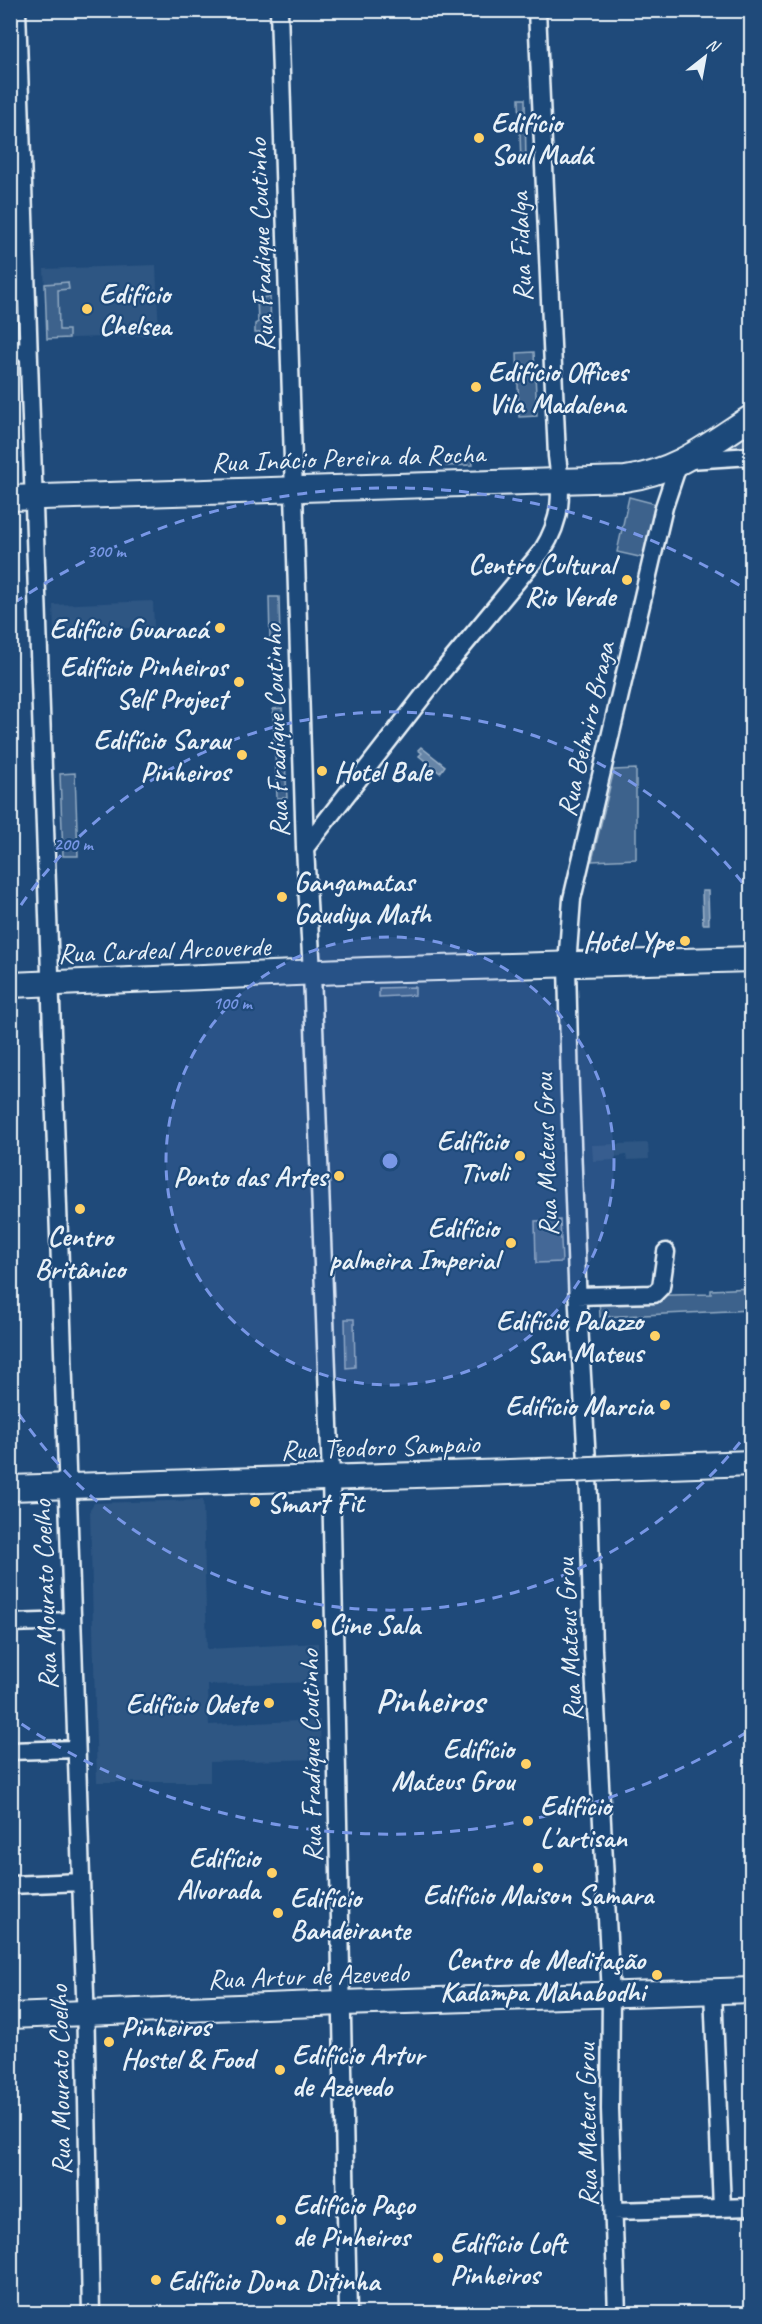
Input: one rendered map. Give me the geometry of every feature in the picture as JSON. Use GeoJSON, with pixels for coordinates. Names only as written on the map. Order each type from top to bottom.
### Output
{"type":"FeatureCollection","features":[{"type":"Feature","properties":{"kind":"main road","name":"Rua Inácio Pereira da Rocha"},"geometry":{"type":"LineString","coordinates":[[22,498],[560,481],[643,476],[682,463],[752,417]]}},
{"type":"Feature","properties":{"kind":"main road","name":"Rua Cardeal Arcoverde"},"geometry":{"type":"LineString","coordinates":[[10,985],[752,959]]}},
{"type":"Feature","properties":{"kind":"main road","name":"Rua Teodoro Sampaio"},"geometry":{"type":"LineString","coordinates":[[10,1488],[752,1463]]}},
{"type":"Feature","properties":{"kind":"main road","name":"Rua Artur de Azevedo"},"geometry":{"type":"LineString","coordinates":[[10,2016],[752,1990]]}},
{"type":"Feature","properties":{"kind":"street","name":"Rua Mourato Coelho"},"geometry":{"type":"LineString","coordinates":[[17,10],[17,212],[28,351],[22,498],[50,984],[81,1882],[91,2313]]}},
{"type":"Feature","properties":{"kind":"street","name":"Rua Fradique Coutinho"},"geometry":{"type":"LineString","coordinates":[[279,10],[305,848],[312,973],[331,1477],[348,2313]]}},
{"type":"Feature","properties":{"kind":"street","name":"Rua Fidalga"},"geometry":{"type":"LineString","coordinates":[[305,848],[441,673],[542,550],[558,519],[560,481],[556,444],[537,10]]}},
{"type":"Feature","properties":{"kind":"street"},"geometry":{"type":"LineString","coordinates":[[10,352],[28,351]]}},
{"type":"Feature","properties":{"kind":"street","name":"Rua Inácio Pereira da Rocha"},"geometry":{"type":"LineString","coordinates":[[682,463],[752,456]]}},
{"type":"Feature","properties":{"kind":"street","name":"Rua Belmiro Braga"},"geometry":{"type":"LineString","coordinates":[[567,965],[572,899],[664,507],[682,463]]}},
{"type":"Feature","properties":{"kind":"street"},"geometry":{"type":"LineString","coordinates":[[643,476],[657,490],[664,507]]}},
{"type":"Feature","properties":{"kind":"street","name":"Rua Mateus Grou"},"geometry":{"type":"LineString","coordinates":[[567,965],[577,1296],[589,1496],[593,1650],[611,1995],[610,2109],[617,2313]]}},
{"type":"Feature","properties":{"kind":"street"},"geometry":{"type":"LineString","coordinates":[[577,1296],[654,1294],[661,1287],[666,1252]]}},
{"type":"Feature","properties":{"kind":"street"},"geometry":{"type":"LineString","coordinates":[[10,1623],[72,1621]]}},
{"type":"Feature","properties":{"kind":"street"},"geometry":{"type":"LineString","coordinates":[[10,1751],[76,1749]]}},
{"type":"Feature","properties":{"kind":"street"},"geometry":{"type":"LineString","coordinates":[[10,1885],[81,1882]]}},
{"type":"Feature","properties":{"kind":"street"},"geometry":{"type":"LineString","coordinates":[[713,1991],[722,2208]]}},
{"type":"Feature","properties":{"kind":"street"},"geometry":{"type":"LineString","coordinates":[[615,2211],[752,2208]]}},
{"type":"Feature","properties":{"kind":"shaded area"},"geometry":{"type":"Polygon","coordinates":[[[519,99],[525,99],[526,165],[521,165],[519,99]]]}},
{"type":"Feature","properties":{"kind":"shaded area"},"geometry":{"type":"Polygon","coordinates":[[[156,265],[159,335],[47,339],[44,269],[156,265]]]}},
{"type":"Feature","properties":{"kind":"shaded area"},"geometry":{"type":"Polygon","coordinates":[[[68,282],[69,289],[58,290],[59,330],[69,330],[69,338],[47,339],[45,284],[68,282]]]}},
{"type":"Feature","properties":{"kind":"shaded area"},"geometry":{"type":"Polygon","coordinates":[[[270,297],[271,332],[255,333],[255,324],[258,322],[257,298],[270,297]]]}},
{"type":"Feature","properties":{"kind":"shaded area"},"geometry":{"type":"Polygon","coordinates":[[[534,352],[537,416],[519,417],[517,353],[534,352]]]}},
{"type":"Feature","properties":{"kind":"shaded area"},"geometry":{"type":"Polygon","coordinates":[[[750,426],[751,451],[702,456],[750,426]]]}},
{"type":"Feature","properties":{"kind":"shaded area"},"geometry":{"type":"Polygon","coordinates":[[[472,457],[473,465],[446,466],[446,458],[472,457]]]}},
{"type":"Feature","properties":{"kind":"shaded area"},"geometry":{"type":"Polygon","coordinates":[[[629,497],[656,504],[644,558],[617,552],[629,497]]]}},
{"type":"Feature","properties":{"kind":"shaded area"},"geometry":{"type":"Polygon","coordinates":[[[269,597],[279,597],[280,639],[270,640],[269,597]]]}},
{"type":"Feature","properties":{"kind":"shaded area"},"geometry":{"type":"Polygon","coordinates":[[[153,601],[154,627],[54,631],[53,605],[153,601]]]}},
{"type":"Feature","properties":{"kind":"shaded area"},"geometry":{"type":"Polygon","coordinates":[[[282,708],[287,798],[277,798],[273,709],[282,708]]]}},
{"type":"Feature","properties":{"kind":"shaded area"},"geometry":{"type":"Polygon","coordinates":[[[421,747],[445,766],[440,773],[419,756],[422,753],[418,750],[421,747]]]}},
{"type":"Feature","properties":{"kind":"shaded area"},"geometry":{"type":"Polygon","coordinates":[[[636,769],[636,859],[592,861],[614,770],[636,769]]]}},
{"type":"Feature","properties":{"kind":"shaded area"},"geometry":{"type":"Polygon","coordinates":[[[75,773],[78,856],[63,856],[60,774],[75,773]]]}},
{"type":"Feature","properties":{"kind":"shaded area"},"geometry":{"type":"Polygon","coordinates":[[[702,891],[708,891],[709,924],[703,924],[702,891]]]}},
{"type":"Feature","properties":{"kind":"shaded area"},"geometry":{"type":"Polygon","coordinates":[[[415,987],[415,995],[379,997],[379,988],[415,987]]]}},
{"type":"Feature","properties":{"kind":"shaded area"},"geometry":{"type":"Polygon","coordinates":[[[648,1143],[649,1159],[627,1160],[626,1155],[615,1157],[615,1160],[593,1161],[592,1145],[648,1143]]]}},
{"type":"Feature","properties":{"kind":"shaded area"},"geometry":{"type":"Polygon","coordinates":[[[560,1220],[562,1262],[536,1263],[535,1221],[560,1220]]]}},
{"type":"Feature","properties":{"kind":"shaded area"},"geometry":{"type":"Polygon","coordinates":[[[751,1288],[751,1310],[600,1317],[599,1297],[711,1294],[711,1290],[751,1288]]]}},
{"type":"Feature","properties":{"kind":"shaded area"},"geometry":{"type":"Polygon","coordinates":[[[345,1319],[354,1319],[355,1367],[346,1368],[345,1319]]]}},
{"type":"Feature","properties":{"kind":"shaded area"},"geometry":{"type":"Polygon","coordinates":[[[203,1500],[207,1649],[318,1643],[319,1682],[208,1685],[209,1725],[320,1720],[321,1759],[210,1762],[210,1782],[97,1782],[90,1509],[94,1503],[203,1500]]]}},
{"type":"Feature","properties":{"kind":"place","name":"Edifício Soul Madá"},"geometry":{"type":"Point","coordinates":[479,138]}},
{"type":"Feature","properties":{"kind":"place","name":"Edifício Chelsea"},"geometry":{"type":"Point","coordinates":[87,309]}},
{"type":"Feature","properties":{"kind":"place","name":"Edifício Offices Vila Madalena"},"geometry":{"type":"Point","coordinates":[476,387]}},
{"type":"Feature","properties":{"kind":"place","name":"Centro Cultural Rio Verde"},"geometry":{"type":"Point","coordinates":[627,580]}},
{"type":"Feature","properties":{"kind":"place","name":"Edifício Guaracá"},"geometry":{"type":"Point","coordinates":[220,628]}},
{"type":"Feature","properties":{"kind":"place","name":"Edifício Pinheiros Self Project"},"geometry":{"type":"Point","coordinates":[239,682]}},
{"type":"Feature","properties":{"kind":"place","name":"Edifício Sarau Pinheiros"},"geometry":{"type":"Point","coordinates":[242,755]}},
{"type":"Feature","properties":{"kind":"place","name":"Hotel Bale"},"geometry":{"type":"Point","coordinates":[322,771]}},
{"type":"Feature","properties":{"kind":"place","name":"Gangamatas Gaudiya Math"},"geometry":{"type":"Point","coordinates":[282,897]}},
{"type":"Feature","properties":{"kind":"place","name":"Hotel Ype"},"geometry":{"type":"Point","coordinates":[685,941]}},
{"type":"Feature","properties":{"kind":"place","name":"Edifício Tivoli"},"geometry":{"type":"Point","coordinates":[520,1156]}},
{"type":"Feature","properties":{"kind":"place","name":"Ponto das Artes"},"geometry":{"type":"Point","coordinates":[339,1176]}},
{"type":"Feature","properties":{"kind":"place","name":"Centro Britânico"},"geometry":{"type":"Point","coordinates":[80,1209]}},
{"type":"Feature","properties":{"kind":"place","name":"Edifício palmeira Imperial"},"geometry":{"type":"Point","coordinates":[511,1243]}},
{"type":"Feature","properties":{"kind":"place","name":"Edifício Palazzo San Mateus"},"geometry":{"type":"Point","coordinates":[655,1336]}},
{"type":"Feature","properties":{"kind":"place","name":"Edifício Marcia"},"geometry":{"type":"Point","coordinates":[665,1405]}},
{"type":"Feature","properties":{"kind":"place","name":"Smart Fit"},"geometry":{"type":"Point","coordinates":[255,1502]}},
{"type":"Feature","properties":{"kind":"place","name":"Cine Sala"},"geometry":{"type":"Point","coordinates":[317,1624]}},
{"type":"Feature","properties":{"kind":"place","name":"Edifício Odete"},"geometry":{"type":"Point","coordinates":[269,1703]}},
{"type":"Feature","properties":{"kind":"place","name":"Edifício Mateus Grou"},"geometry":{"type":"Point","coordinates":[526,1764]}},
{"type":"Feature","properties":{"kind":"place","name":"Edifício L'artisan"},"geometry":{"type":"Point","coordinates":[528,1821]}},
{"type":"Feature","properties":{"kind":"place","name":"Edifício Maison Samara"},"geometry":{"type":"Point","coordinates":[538,1868]}},
{"type":"Feature","properties":{"kind":"place","name":"Edifício Alvorada"},"geometry":{"type":"Point","coordinates":[272,1873]}},
{"type":"Feature","properties":{"kind":"place","name":"Edifício Bandeirante"},"geometry":{"type":"Point","coordinates":[278,1913]}},
{"type":"Feature","properties":{"kind":"place","name":"Centro de Meditação Kadampa Mahabodhi"},"geometry":{"type":"Point","coordinates":[657,1975]}},
{"type":"Feature","properties":{"kind":"place","name":"Pinheiros Hostel & Food"},"geometry":{"type":"Point","coordinates":[109,2042]}},
{"type":"Feature","properties":{"kind":"place","name":"Edifício Artur de Azevedo"},"geometry":{"type":"Point","coordinates":[280,2070]}},
{"type":"Feature","properties":{"kind":"place","name":"Edifício Paço de Pinheiros"},"geometry":{"type":"Point","coordinates":[281,2220]}},
{"type":"Feature","properties":{"kind":"place","name":"Edifício Loft Pinheiros"},"geometry":{"type":"Point","coordinates":[438,2258]}},
{"type":"Feature","properties":{"kind":"place","name":"Edifício Dona Ditinha"},"geometry":{"type":"Point","coordinates":[156,2280]}},
{"type":"Feature","properties":{"kind":"district","name":"Pinheiros"},"geometry":{"type":"Point","coordinates":[430,1700]}}]}
